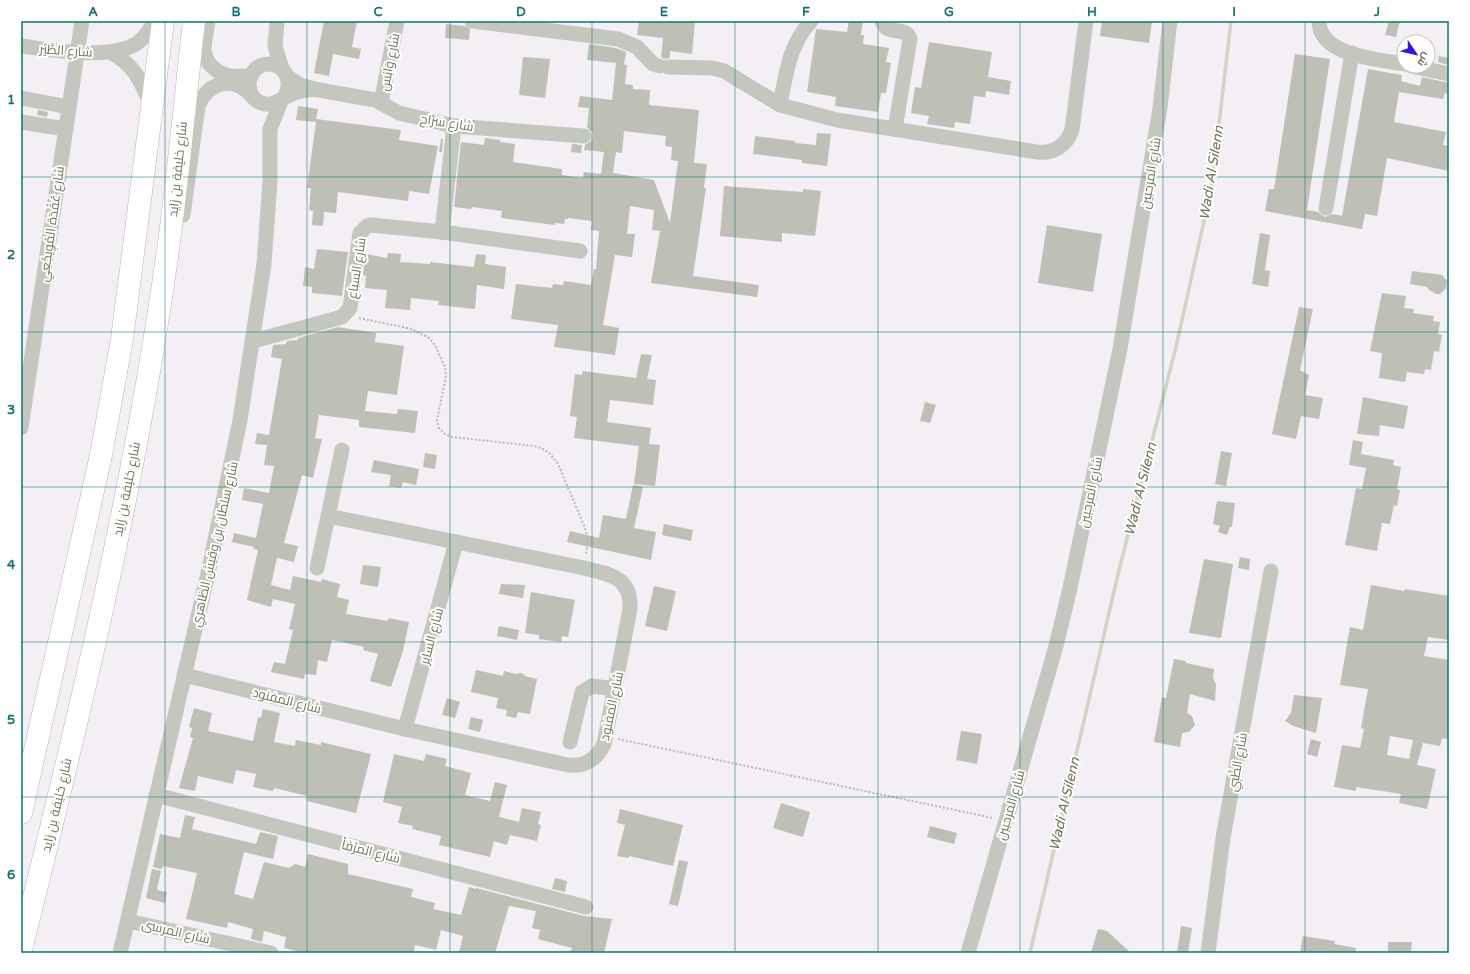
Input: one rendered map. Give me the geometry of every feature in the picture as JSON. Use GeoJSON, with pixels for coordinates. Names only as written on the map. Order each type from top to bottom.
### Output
{"type":"FeatureCollection","features":[{"type":"Feature","properties":{"kind":"highway"},"geometry":{"type":"LineString","coordinates":[[21,813],[101,455],[122,339],[163,21]]}},
{"type":"Feature","properties":{"kind":"highway","name":"شارع خليفة بن زايد"},"geometry":{"type":"LineString","coordinates":[[21,950],[103,605],[132,461],[167,257],[194,21]]}},
{"type":"Feature","properties":{"kind":"street","name":"شارع عُقْدَة المُوِيجْعِي"},"geometry":{"type":"LineString","coordinates":[[21,428],[82,21]]}},
{"type":"Feature","properties":{"kind":"street","name":"شارع الطَّيْر"},"geometry":{"type":"LineString","coordinates":[[21,46],[78,52],[112,53],[137,43],[156,21]]}},
{"type":"Feature","properties":{"kind":"street"},"geometry":{"type":"LineString","coordinates":[[208,21],[204,50],[210,65],[216,70],[231,76],[239,76],[268,64],[285,73]]}},
{"type":"Feature","properties":{"kind":"street"},"geometry":{"type":"LineString","coordinates":[[167,257],[182,218],[198,106],[201,98],[214,86],[231,83],[242,87],[253,97],[265,104],[271,104],[282,99],[288,88],[285,73],[276,54],[275,38],[277,21]]}},
{"type":"Feature","properties":{"kind":"street","name":"شارع وَانِس"},"geometry":{"type":"LineString","coordinates":[[381,103],[397,21]]}},
{"type":"Feature","properties":{"kind":"street"},"geometry":{"type":"LineString","coordinates":[[472,21],[618,39],[637,47],[653,64],[663,66],[712,68],[724,71],[780,104],[837,120],[1037,152],[1054,151],[1066,142],[1072,130],[1086,21]]}},
{"type":"Feature","properties":{"kind":"street"},"geometry":{"type":"LineString","coordinates":[[780,104],[792,49],[800,34],[811,21]]}},
{"type":"Feature","properties":{"kind":"street"},"geometry":{"type":"LineString","coordinates":[[882,21],[886,28],[904,32],[910,39],[895,129]]}},
{"type":"Feature","properties":{"kind":"street","name":"شارع المرحبين"},"geometry":{"type":"LineString","coordinates":[[968,953],[1068,596],[1120,349],[1160,108],[1170,21]]}},
{"type":"Feature","properties":{"kind":"street"},"geometry":{"type":"LineString","coordinates":[[1319,21],[1321,34],[1329,44],[1352,53],[1396,62]]}},
{"type":"Feature","properties":{"kind":"street"},"geometry":{"type":"LineString","coordinates":[[253,97],[249,82],[269,53],[275,38]]}},
{"type":"Feature","properties":{"kind":"street"},"geometry":{"type":"LineString","coordinates":[[112,53],[126,61],[139,76],[152,107]]}},
{"type":"Feature","properties":{"kind":"street"},"geometry":{"type":"LineString","coordinates":[[1326,208],[1352,53]]}},
{"type":"Feature","properties":{"kind":"street"},"geometry":{"type":"LineString","coordinates":[[1436,71],[1449,74]]}},
{"type":"Feature","properties":{"kind":"street","name":"شارع سَرَّاح"},"geometry":{"type":"LineString","coordinates":[[285,73],[300,84],[314,89],[381,103],[399,112],[454,126],[584,136]]}},
{"type":"Feature","properties":{"kind":"street","name":"شارع سَرَّاح"},"geometry":{"type":"LineString","coordinates":[[282,99],[298,92],[314,89]]}},
{"type":"Feature","properties":{"kind":"street","name":"شارع سلطان بن وقيش الظاهري"},"geometry":{"type":"LineString","coordinates":[[253,97],[270,129]]}},
{"type":"Feature","properties":{"kind":"street"},"geometry":{"type":"LineString","coordinates":[[21,98],[69,107]]}},
{"type":"Feature","properties":{"kind":"street","name":"شارع سلطان بن وقيش الظاهري"},"geometry":{"type":"LineString","coordinates":[[120,953],[226,491],[253,340],[267,230],[270,181],[270,129],[282,99]]}},
{"type":"Feature","properties":{"kind":"street"},"geometry":{"type":"LineString","coordinates":[[21,122],[66,129]]}},
{"type":"Feature","properties":{"kind":"street"},"geometry":{"type":"LineString","coordinates":[[442,232],[454,126]]}},
{"type":"Feature","properties":{"kind":"street","name":"شارع السباع"},"geometry":{"type":"LineString","coordinates":[[253,340],[344,315],[350,308],[360,233],[367,226],[376,225],[442,232],[580,251]]}},
{"type":"Feature","properties":{"kind":"street"},"geometry":{"type":"LineString","coordinates":[[317,568],[342,450]]}},
{"type":"Feature","properties":{"kind":"street","name":"شارع المفنود"},"geometry":{"type":"LineString","coordinates":[[184,675],[405,729],[574,766],[593,760],[601,750],[605,736],[630,609],[629,594],[626,586],[613,576],[584,568],[328,516]]}},
{"type":"Feature","properties":{"kind":"street","name":"شارع الساير"},"geometry":{"type":"LineString","coordinates":[[405,729],[456,542]]}},
{"type":"Feature","properties":{"kind":"street","name":"شارع الظَّبِي"},"geometry":{"type":"LineString","coordinates":[[1208,953],[1223,838],[1272,571]]}},
{"type":"Feature","properties":{"kind":"street"},"geometry":{"type":"LineString","coordinates":[[570,742],[582,692],[592,686],[615,688]]}},
{"type":"Feature","properties":{"kind":"street","name":"شارع المرْفَأ"},"geometry":{"type":"LineString","coordinates":[[156,795],[586,906]]}},
{"type":"Feature","properties":{"kind":"street","name":"شارع المرسى"},"geometry":{"type":"LineString","coordinates":[[128,921],[271,953]]}},
{"type":"Feature","properties":{"kind":"path"},"geometry":{"type":"LineString","coordinates":[[344,315],[412,329],[421,333],[435,345],[445,367],[446,376],[437,420],[439,428],[445,434],[452,437],[534,446],[544,449],[552,455],[558,464],[585,528],[588,539],[584,568]]}},
{"type":"Feature","properties":{"kind":"path"},"geometry":{"type":"LineString","coordinates":[[605,736],[1006,821]]}},
{"type":"Feature","properties":{"kind":"path"},"geometry":{"type":"LineString","coordinates":[[583,953],[592,914],[586,906]]}},
{"type":"Feature","properties":{"kind":"building"},"geometry":{"type":"Polygon","coordinates":[[[324,21],[357,21],[352,47],[361,49],[359,59],[333,54],[329,76],[314,73],[324,21]]]}},
{"type":"Feature","properties":{"kind":"building"},"geometry":{"type":"Polygon","coordinates":[[[639,21],[695,21],[692,54],[670,51],[670,58],[664,59],[661,57],[663,38],[637,35],[639,21]]]}},
{"type":"Feature","properties":{"kind":"building"},"geometry":{"type":"Polygon","coordinates":[[[849,21],[863,21],[861,35],[864,35],[863,44],[889,48],[886,62],[891,63],[886,93],[881,93],[878,112],[835,106],[836,97],[807,92],[816,29],[847,32],[849,21]]]}},
{"type":"Feature","properties":{"kind":"building"},"geometry":{"type":"Polygon","coordinates":[[[1102,21],[1152,21],[1149,43],[1100,36],[1102,21]]]}},
{"type":"Feature","properties":{"kind":"building"},"geometry":{"type":"Polygon","coordinates":[[[1389,21],[1400,21],[1396,37],[1385,35],[1389,21]]]}},
{"type":"Feature","properties":{"kind":"building"},"geometry":{"type":"Polygon","coordinates":[[[446,24],[465,26],[470,29],[469,40],[445,38],[446,24]]]}},
{"type":"Feature","properties":{"kind":"building"},"geometry":{"type":"Polygon","coordinates":[[[929,42],[992,52],[988,77],[1011,81],[1009,95],[986,91],[985,97],[974,96],[970,124],[955,122],[954,128],[927,124],[929,116],[911,113],[915,87],[921,88],[929,42]]]}},
{"type":"Feature","properties":{"kind":"building"},"geometry":{"type":"Polygon","coordinates":[[[589,44],[616,48],[626,52],[624,64],[618,63],[627,65],[625,84],[633,85],[633,89],[650,90],[649,105],[699,110],[694,163],[707,164],[704,188],[706,188],[693,276],[759,285],[757,297],[651,283],[660,231],[652,230],[654,210],[630,206],[627,234],[635,234],[632,257],[615,255],[603,325],[619,328],[615,355],[554,347],[558,325],[511,319],[516,284],[552,288],[553,284],[563,285],[564,281],[591,285],[594,269],[596,269],[599,231],[591,230],[592,221],[568,218],[565,219],[564,224],[555,223],[555,225],[501,218],[502,211],[472,207],[471,209],[454,207],[461,142],[484,145],[485,138],[500,140],[500,142],[515,144],[513,162],[562,169],[562,175],[583,178],[584,172],[601,174],[604,152],[584,150],[585,145],[591,141],[593,136],[592,132],[587,128],[589,108],[578,107],[580,96],[612,100],[616,63],[587,60],[589,44]],[[624,131],[622,153],[616,152],[613,173],[654,180],[670,223],[678,161],[671,160],[672,147],[665,146],[666,136],[624,131]]]}},
{"type":"Feature","properties":{"kind":"building"},"geometry":{"type":"Polygon","coordinates":[[[1295,54],[1330,59],[1307,210],[1318,212],[1325,217],[1332,214],[1342,216],[1368,69],[1402,75],[1401,81],[1420,86],[1422,77],[1449,83],[1449,94],[1445,93],[1443,99],[1399,92],[1394,122],[1446,132],[1443,145],[1448,146],[1447,154],[1449,155],[1449,171],[1387,158],[1377,216],[1365,214],[1362,229],[1265,211],[1269,189],[1274,189],[1295,54]]]}},
{"type":"Feature","properties":{"kind":"building"},"geometry":{"type":"Polygon","coordinates":[[[1439,56],[1449,58],[1449,65],[1438,62],[1439,56]]]}},
{"type":"Feature","properties":{"kind":"building"},"geometry":{"type":"Polygon","coordinates":[[[523,57],[550,59],[545,98],[519,95],[523,57]]]}},
{"type":"Feature","properties":{"kind":"building"},"geometry":{"type":"Polygon","coordinates":[[[298,106],[318,109],[316,119],[401,130],[399,140],[438,146],[429,194],[409,191],[408,201],[338,192],[336,213],[324,212],[323,226],[312,225],[313,211],[309,210],[311,188],[307,188],[316,122],[296,120],[298,106]]]}},
{"type":"Feature","properties":{"kind":"building"},"geometry":{"type":"Polygon","coordinates":[[[38,110],[48,112],[47,117],[37,115],[38,110]]]}},
{"type":"Feature","properties":{"kind":"building"},"geometry":{"type":"Polygon","coordinates":[[[817,133],[831,134],[827,166],[802,163],[802,160],[753,154],[755,136],[816,145],[817,133]]]}},
{"type":"Feature","properties":{"kind":"building"},"geometry":{"type":"Polygon","coordinates":[[[441,139],[443,139],[442,152],[439,152],[441,139]]]}},
{"type":"Feature","properties":{"kind":"building"},"geometry":{"type":"Polygon","coordinates":[[[572,144],[582,145],[581,153],[571,152],[572,144]]]}},
{"type":"Feature","properties":{"kind":"building"},"geometry":{"type":"Polygon","coordinates":[[[724,186],[803,192],[803,189],[821,191],[815,236],[782,233],[782,242],[720,236],[724,186]]]}},
{"type":"Feature","properties":{"kind":"building"},"geometry":{"type":"Polygon","coordinates":[[[1047,225],[1102,234],[1093,292],[1038,283],[1047,225]]]}},
{"type":"Feature","properties":{"kind":"building"},"geometry":{"type":"Polygon","coordinates":[[[1260,233],[1270,235],[1265,270],[1270,271],[1268,287],[1252,284],[1260,233]]]}},
{"type":"Feature","properties":{"kind":"building"},"geometry":{"type":"Polygon","coordinates":[[[317,249],[348,252],[342,296],[312,293],[312,287],[303,286],[305,267],[314,269],[317,249]]]}},
{"type":"Feature","properties":{"kind":"building"},"geometry":{"type":"Polygon","coordinates":[[[388,253],[401,254],[400,262],[430,264],[430,262],[474,267],[476,254],[486,255],[485,264],[506,267],[504,289],[477,285],[475,309],[438,305],[439,301],[411,298],[410,310],[385,308],[387,290],[365,288],[366,276],[363,275],[366,254],[387,258],[388,253]]]}},
{"type":"Feature","properties":{"kind":"building"},"geometry":{"type":"Polygon","coordinates":[[[1412,271],[1442,275],[1447,281],[1446,288],[1440,294],[1436,294],[1427,287],[1410,284],[1412,271]]]}},
{"type":"Feature","properties":{"kind":"building"},"geometry":{"type":"Polygon","coordinates":[[[1382,293],[1406,296],[1404,308],[1414,309],[1413,313],[1434,316],[1433,321],[1440,322],[1438,334],[1442,335],[1439,352],[1434,351],[1431,370],[1425,369],[1424,374],[1407,372],[1405,382],[1379,378],[1382,353],[1370,351],[1382,293]]]}},
{"type":"Feature","properties":{"kind":"building"},"geometry":{"type":"Polygon","coordinates":[[[1299,307],[1313,309],[1300,370],[1309,375],[1305,395],[1323,398],[1319,419],[1301,416],[1296,439],[1272,434],[1299,307]]]}},
{"type":"Feature","properties":{"kind":"building"},"geometry":{"type":"Polygon","coordinates":[[[338,327],[376,333],[375,342],[404,346],[397,395],[368,391],[365,411],[397,414],[398,409],[418,411],[415,433],[359,427],[359,420],[319,415],[315,438],[322,439],[313,478],[302,475],[284,543],[298,546],[294,562],[277,558],[271,585],[290,590],[293,576],[321,582],[322,579],[340,584],[337,597],[349,600],[346,614],[388,621],[388,618],[409,622],[403,651],[391,687],[370,681],[378,654],[363,650],[364,647],[332,640],[327,662],[318,660],[316,675],[305,674],[304,679],[271,672],[274,662],[285,664],[293,630],[289,629],[295,604],[273,599],[271,607],[247,600],[258,550],[253,549],[254,547],[232,542],[234,533],[256,538],[263,504],[242,500],[244,488],[269,493],[274,466],[264,465],[267,445],[255,444],[257,433],[269,435],[282,359],[271,357],[273,345],[286,344],[287,341],[298,340],[298,338],[338,327]]]}},
{"type":"Feature","properties":{"kind":"building"},"geometry":{"type":"Polygon","coordinates":[[[641,354],[652,355],[647,379],[656,380],[653,405],[610,400],[607,422],[651,428],[649,444],[660,445],[655,486],[634,484],[639,446],[574,438],[577,417],[570,416],[575,374],[582,375],[583,371],[636,378],[641,354]]]}},
{"type":"Feature","properties":{"kind":"building"},"geometry":{"type":"Polygon","coordinates":[[[1363,397],[1408,406],[1404,429],[1380,425],[1379,436],[1357,434],[1363,397]]]}},
{"type":"Feature","properties":{"kind":"building"},"geometry":{"type":"Polygon","coordinates":[[[925,402],[936,405],[930,423],[920,421],[925,402]]]}},
{"type":"Feature","properties":{"kind":"building"},"geometry":{"type":"Polygon","coordinates":[[[1353,440],[1363,442],[1361,454],[1394,460],[1393,465],[1401,467],[1397,489],[1400,490],[1397,506],[1394,505],[1390,524],[1382,523],[1377,551],[1345,545],[1356,488],[1362,489],[1366,468],[1349,465],[1353,440]]]}},
{"type":"Feature","properties":{"kind":"building"},"geometry":{"type":"Polygon","coordinates":[[[1221,451],[1232,453],[1226,486],[1215,484],[1221,451]]]}},
{"type":"Feature","properties":{"kind":"building"},"geometry":{"type":"Polygon","coordinates":[[[425,453],[437,455],[435,469],[423,467],[425,453]]]}},
{"type":"Feature","properties":{"kind":"building"},"geometry":{"type":"Polygon","coordinates":[[[374,460],[419,469],[416,485],[403,482],[401,488],[389,486],[391,475],[371,472],[374,460]]]}},
{"type":"Feature","properties":{"kind":"building"},"geometry":{"type":"Polygon","coordinates":[[[633,485],[643,487],[634,528],[656,532],[651,560],[567,542],[570,531],[599,538],[603,515],[626,519],[633,485]]]}},
{"type":"Feature","properties":{"kind":"building"},"geometry":{"type":"Polygon","coordinates":[[[1217,501],[1235,503],[1232,527],[1230,527],[1227,535],[1218,532],[1220,526],[1213,524],[1217,501]]]}},
{"type":"Feature","properties":{"kind":"building"},"geometry":{"type":"Polygon","coordinates":[[[664,524],[693,530],[691,541],[662,535],[664,524]]]}},
{"type":"Feature","properties":{"kind":"building"},"geometry":{"type":"Polygon","coordinates":[[[1240,557],[1250,559],[1249,570],[1238,568],[1240,557]]]}},
{"type":"Feature","properties":{"kind":"building"},"geometry":{"type":"Polygon","coordinates":[[[1204,559],[1233,564],[1221,638],[1189,633],[1204,559]]]}},
{"type":"Feature","properties":{"kind":"building"},"geometry":{"type":"Polygon","coordinates":[[[363,565],[381,567],[378,587],[360,584],[363,565]]]}},
{"type":"Feature","properties":{"kind":"building"},"geometry":{"type":"Polygon","coordinates":[[[501,584],[525,585],[523,598],[499,594],[501,584]]]}},
{"type":"Feature","properties":{"kind":"building"},"geometry":{"type":"Polygon","coordinates":[[[1371,585],[1404,591],[1405,589],[1449,596],[1449,640],[1428,637],[1424,656],[1449,660],[1449,728],[1447,739],[1442,738],[1440,746],[1423,743],[1417,765],[1436,769],[1427,809],[1399,803],[1401,794],[1356,787],[1356,791],[1334,787],[1342,745],[1360,748],[1364,729],[1361,728],[1368,689],[1340,685],[1350,627],[1363,630],[1371,585]],[[1390,736],[1387,755],[1409,759],[1413,740],[1390,736]]]}},
{"type":"Feature","properties":{"kind":"building"},"geometry":{"type":"Polygon","coordinates":[[[654,586],[676,591],[667,631],[645,626],[654,586]]]}},
{"type":"Feature","properties":{"kind":"building"},"geometry":{"type":"Polygon","coordinates":[[[531,592],[575,600],[568,637],[562,636],[561,642],[539,639],[539,635],[525,633],[531,592]]]}},
{"type":"Feature","properties":{"kind":"building"},"geometry":{"type":"Polygon","coordinates":[[[499,626],[519,630],[517,640],[497,636],[499,626]]]}},
{"type":"Feature","properties":{"kind":"building"},"geometry":{"type":"Polygon","coordinates":[[[1174,659],[1214,669],[1213,678],[1216,684],[1215,701],[1190,694],[1187,713],[1192,716],[1195,725],[1189,732],[1182,733],[1180,747],[1154,742],[1162,697],[1166,698],[1174,659]]]}},
{"type":"Feature","properties":{"kind":"building"},"geometry":{"type":"Polygon","coordinates":[[[476,670],[503,676],[504,671],[516,674],[522,673],[525,676],[537,679],[530,714],[518,712],[516,718],[506,716],[507,710],[496,708],[498,698],[471,692],[476,670]]]}},
{"type":"Feature","properties":{"kind":"building"},"geometry":{"type":"Polygon","coordinates":[[[1294,695],[1322,698],[1316,733],[1293,726],[1285,721],[1291,713],[1294,695]]]}},
{"type":"Feature","properties":{"kind":"building"},"geometry":{"type":"Polygon","coordinates":[[[447,698],[460,702],[455,718],[442,715],[447,698]]]}},
{"type":"Feature","properties":{"kind":"building"},"geometry":{"type":"Polygon","coordinates":[[[194,708],[212,713],[208,731],[253,741],[258,717],[261,718],[263,709],[280,713],[274,742],[295,746],[296,740],[321,745],[321,742],[371,754],[356,813],[307,801],[308,796],[274,788],[273,791],[253,787],[256,774],[236,770],[233,784],[198,776],[195,791],[179,788],[193,738],[190,737],[192,728],[189,727],[194,708]]]}},
{"type":"Feature","properties":{"kind":"building"},"geometry":{"type":"Polygon","coordinates":[[[471,717],[483,720],[480,732],[468,729],[471,717]]]}},
{"type":"Feature","properties":{"kind":"building"},"geometry":{"type":"Polygon","coordinates":[[[961,731],[982,734],[977,764],[956,760],[961,731]]]}},
{"type":"Feature","properties":{"kind":"building"},"geometry":{"type":"Polygon","coordinates":[[[1311,739],[1321,742],[1317,757],[1307,754],[1311,739]]]}},
{"type":"Feature","properties":{"kind":"building"},"geometry":{"type":"Polygon","coordinates":[[[394,754],[424,761],[426,754],[447,759],[445,766],[471,773],[465,795],[490,801],[495,782],[507,785],[499,817],[519,822],[522,808],[541,812],[538,824],[541,825],[537,841],[510,835],[507,845],[494,841],[490,857],[439,845],[441,836],[412,829],[413,826],[398,823],[402,807],[383,802],[394,754]]]}},
{"type":"Feature","properties":{"kind":"building"},"geometry":{"type":"Polygon","coordinates":[[[781,803],[810,812],[803,837],[773,828],[781,803]]]}},
{"type":"Feature","properties":{"kind":"building"},"geometry":{"type":"Polygon","coordinates":[[[620,809],[683,825],[673,866],[629,856],[629,858],[617,856],[625,825],[617,823],[620,809]]]}},
{"type":"Feature","properties":{"kind":"building"},"geometry":{"type":"Polygon","coordinates":[[[185,815],[195,817],[192,829],[256,844],[260,832],[278,836],[273,859],[244,852],[234,894],[253,899],[264,862],[289,868],[295,864],[305,867],[308,854],[348,864],[348,874],[413,889],[411,897],[435,903],[433,909],[461,915],[469,887],[584,916],[612,919],[604,953],[570,953],[572,948],[538,939],[540,930],[532,928],[536,911],[509,906],[495,953],[459,953],[463,936],[441,930],[436,950],[415,945],[414,953],[304,953],[284,948],[286,937],[264,931],[262,942],[251,939],[253,929],[228,922],[227,928],[186,919],[197,873],[163,866],[162,869],[153,867],[160,834],[180,838],[185,815]]]}},
{"type":"Feature","properties":{"kind":"building"},"geometry":{"type":"Polygon","coordinates":[[[930,826],[957,833],[954,844],[927,837],[930,826]]]}},
{"type":"Feature","properties":{"kind":"building"},"geometry":{"type":"Polygon","coordinates":[[[679,860],[688,862],[678,906],[669,904],[679,860]]]}},
{"type":"Feature","properties":{"kind":"building"},"geometry":{"type":"Polygon","coordinates":[[[152,869],[161,871],[157,890],[167,892],[165,903],[146,898],[152,869]]]}},
{"type":"Feature","properties":{"kind":"building"},"geometry":{"type":"Polygon","coordinates":[[[555,878],[567,881],[565,892],[552,889],[555,878]]]}},
{"type":"Feature","properties":{"kind":"building"},"geometry":{"type":"Polygon","coordinates":[[[1181,926],[1192,928],[1188,953],[1177,953],[1181,926]]]}},
{"type":"Feature","properties":{"kind":"building"},"geometry":{"type":"Polygon","coordinates":[[[1098,929],[1107,931],[1131,953],[1091,953],[1098,929]]]}},
{"type":"Feature","properties":{"kind":"building"},"geometry":{"type":"Polygon","coordinates":[[[1303,936],[1335,941],[1334,944],[1356,948],[1355,953],[1300,953],[1303,936]]]}},
{"type":"Feature","properties":{"kind":"building"},"geometry":{"type":"Polygon","coordinates":[[[1388,942],[1412,942],[1411,952],[1388,952],[1388,942]]]}},
{"type":"Feature","properties":{"kind":"waterway","name":"Wadi Al Silenn"},"geometry":{"type":"LineString","coordinates":[[1030,953],[1119,570],[1176,347],[1212,185],[1231,21]]}}]}
